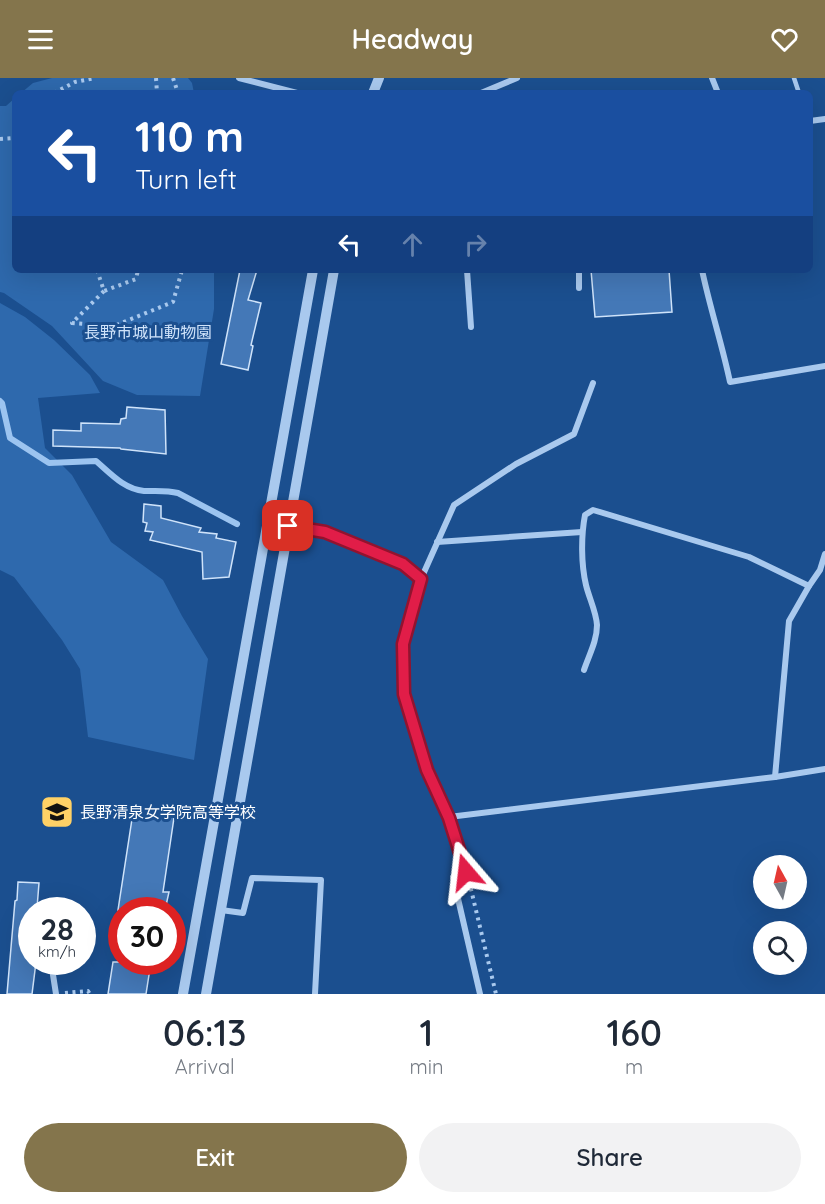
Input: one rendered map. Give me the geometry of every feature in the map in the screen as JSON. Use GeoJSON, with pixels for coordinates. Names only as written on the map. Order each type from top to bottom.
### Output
{"type":"FeatureCollection","features":[{"type":"Feature","properties":{"kind":"street"},"geometry":{"type":"LineString","coordinates":[[239,78],[285,90]]}},
{"type":"Feature","properties":{"kind":"street"},"geometry":{"type":"LineString","coordinates":[[488,90],[517,78]]}},
{"type":"Feature","properties":{"kind":"street"},"geometry":{"type":"LineString","coordinates":[[183,994],[312,273]]}},
{"type":"Feature","properties":{"kind":"street"},"geometry":{"type":"LineString","coordinates":[[206,994],[333,273]]}},
{"type":"Feature","properties":{"kind":"street"},"geometry":{"type":"LineString","coordinates":[[467,273],[471,327]]}},
{"type":"Feature","properties":{"kind":"street"},"geometry":{"type":"LineString","coordinates":[[579,273],[579,288]]}},
{"type":"Feature","properties":{"kind":"street"},"geometry":{"type":"LineString","coordinates":[[703,273],[730,382],[825,366]]}},
{"type":"Feature","properties":{"kind":"street"},"geometry":{"type":"LineString","coordinates":[[480,994],[453,877],[466,872],[449,818],[427,770],[404,694],[403,644],[421,579],[454,505],[516,464],[573,434],[593,383]]}},
{"type":"Feature","properties":{"kind":"street"},"geometry":{"type":"LineString","coordinates":[[584,670],[596,640],[597,624],[586,584],[582,552],[585,515],[593,510],[749,557],[809,586]]}},
{"type":"Feature","properties":{"kind":"street"},"geometry":{"type":"LineString","coordinates":[[288,526],[325,532],[403,564],[421,579]]}},
{"type":"Feature","properties":{"kind":"street"},"geometry":{"type":"LineString","coordinates":[[437,542],[582,532]]}},
{"type":"Feature","properties":{"kind":"street"},"geometry":{"type":"LineString","coordinates":[[775,777],[789,621],[809,586],[823,570],[825,554]]}},
{"type":"Feature","properties":{"kind":"street"},"geometry":{"type":"LineString","coordinates":[[449,818],[825,769]]}},
{"type":"Feature","properties":{"kind":"street"},"geometry":{"type":"LineString","coordinates":[[221,910],[243,913],[252,878],[321,880],[315,994]]}},
{"type":"Feature","properties":{"kind":"street"},"geometry":{"type":"LineString","coordinates":[[53,975],[56,994]]}},
{"type":"Feature","properties":{"kind":"path"},"geometry":{"type":"LineString","coordinates":[[60,90],[75,82],[95,78]]}},
{"type":"Feature","properties":{"kind":"path"},"geometry":{"type":"LineString","coordinates":[[99,273],[104,291]]}},
{"type":"Feature","properties":{"kind":"path"},"geometry":{"type":"LineString","coordinates":[[137,273],[136,279],[104,291],[72,323],[114,326],[173,302],[181,273]]}},
{"type":"Feature","properties":{"kind":"path"},"geometry":{"type":"LineString","coordinates":[[466,872],[496,994]]}},
{"type":"Feature","properties":{"kind":"path"},"geometry":{"type":"LineString","coordinates":[[56,994],[88,992],[90,994]]}},
{"type":"Feature","properties":{"kind":"green space"},"geometry":{"type":"Polygon","coordinates":[[[52,78],[188,78],[193,90],[25,90],[33,83],[52,78]]]}},
{"type":"Feature","properties":{"kind":"green space","name":"長野市城山動物園"},"geometry":{"type":"Polygon","coordinates":[[[12,101],[12,273],[214,273],[214,309],[200,396],[137,395],[103,381],[52,326],[0,292],[0,106],[6,106],[12,101]]]}},
{"type":"Feature","properties":{"kind":"green space"},"geometry":{"type":"Polygon","coordinates":[[[0,303],[25,317],[54,340],[90,375],[100,393],[38,398],[45,448],[72,475],[111,542],[163,580],[208,659],[194,760],[88,737],[80,669],[62,640],[14,577],[0,570],[0,303]]]}},
{"type":"Feature","properties":{"kind":"building"},"geometry":{"type":"Polygon","coordinates":[[[239,273],[256,273],[248,300],[261,303],[251,345],[253,346],[248,370],[221,364],[239,273]]]}},
{"type":"Feature","properties":{"kind":"building"},"geometry":{"type":"Polygon","coordinates":[[[591,273],[669,273],[672,312],[595,317],[591,273]]]}},
{"type":"Feature","properties":{"kind":"building"},"geometry":{"type":"Polygon","coordinates":[[[127,407],[165,410],[166,454],[120,448],[53,446],[53,430],[81,431],[81,423],[120,424],[121,419],[126,418],[127,407]]]}},
{"type":"Feature","properties":{"kind":"building"},"geometry":{"type":"Polygon","coordinates":[[[144,504],[161,506],[161,518],[201,528],[199,532],[217,534],[216,538],[236,542],[229,577],[203,579],[202,552],[150,540],[153,532],[145,531],[147,523],[143,522],[144,504]]]}},
{"type":"Feature","properties":{"kind":"building"},"geometry":{"type":"Polygon","coordinates":[[[134,806],[175,811],[163,892],[169,892],[168,897],[120,897],[134,806]]]}},
{"type":"Feature","properties":{"kind":"building"},"geometry":{"type":"Polygon","coordinates":[[[18,882],[39,883],[38,897],[18,897],[18,975],[34,975],[32,994],[7,994],[15,901],[17,900],[18,882]]]}},
{"type":"Feature","properties":{"kind":"building"},"geometry":{"type":"Polygon","coordinates":[[[111,975],[149,975],[146,994],[108,994],[111,975]]]}},
{"type":"Feature","properties":{"kind":"waterway"},"geometry":{"type":"LineString","coordinates":[[0,401],[10,438],[49,463],[96,461],[130,487],[144,491],[178,493],[237,524]]}},
{"type":"Feature","properties":{"kind":"place","name":"長野清泉女学院高等学校"},"geometry":{"type":"Point","coordinates":[57,812]}},
{"type":"Feature","properties":{"kind":"route"},"geometry":{"type":"LineString","coordinates":[[288,526],[325,532],[403,564],[421,579],[403,644],[404,694],[427,770],[449,818],[466,872]]}}]}
